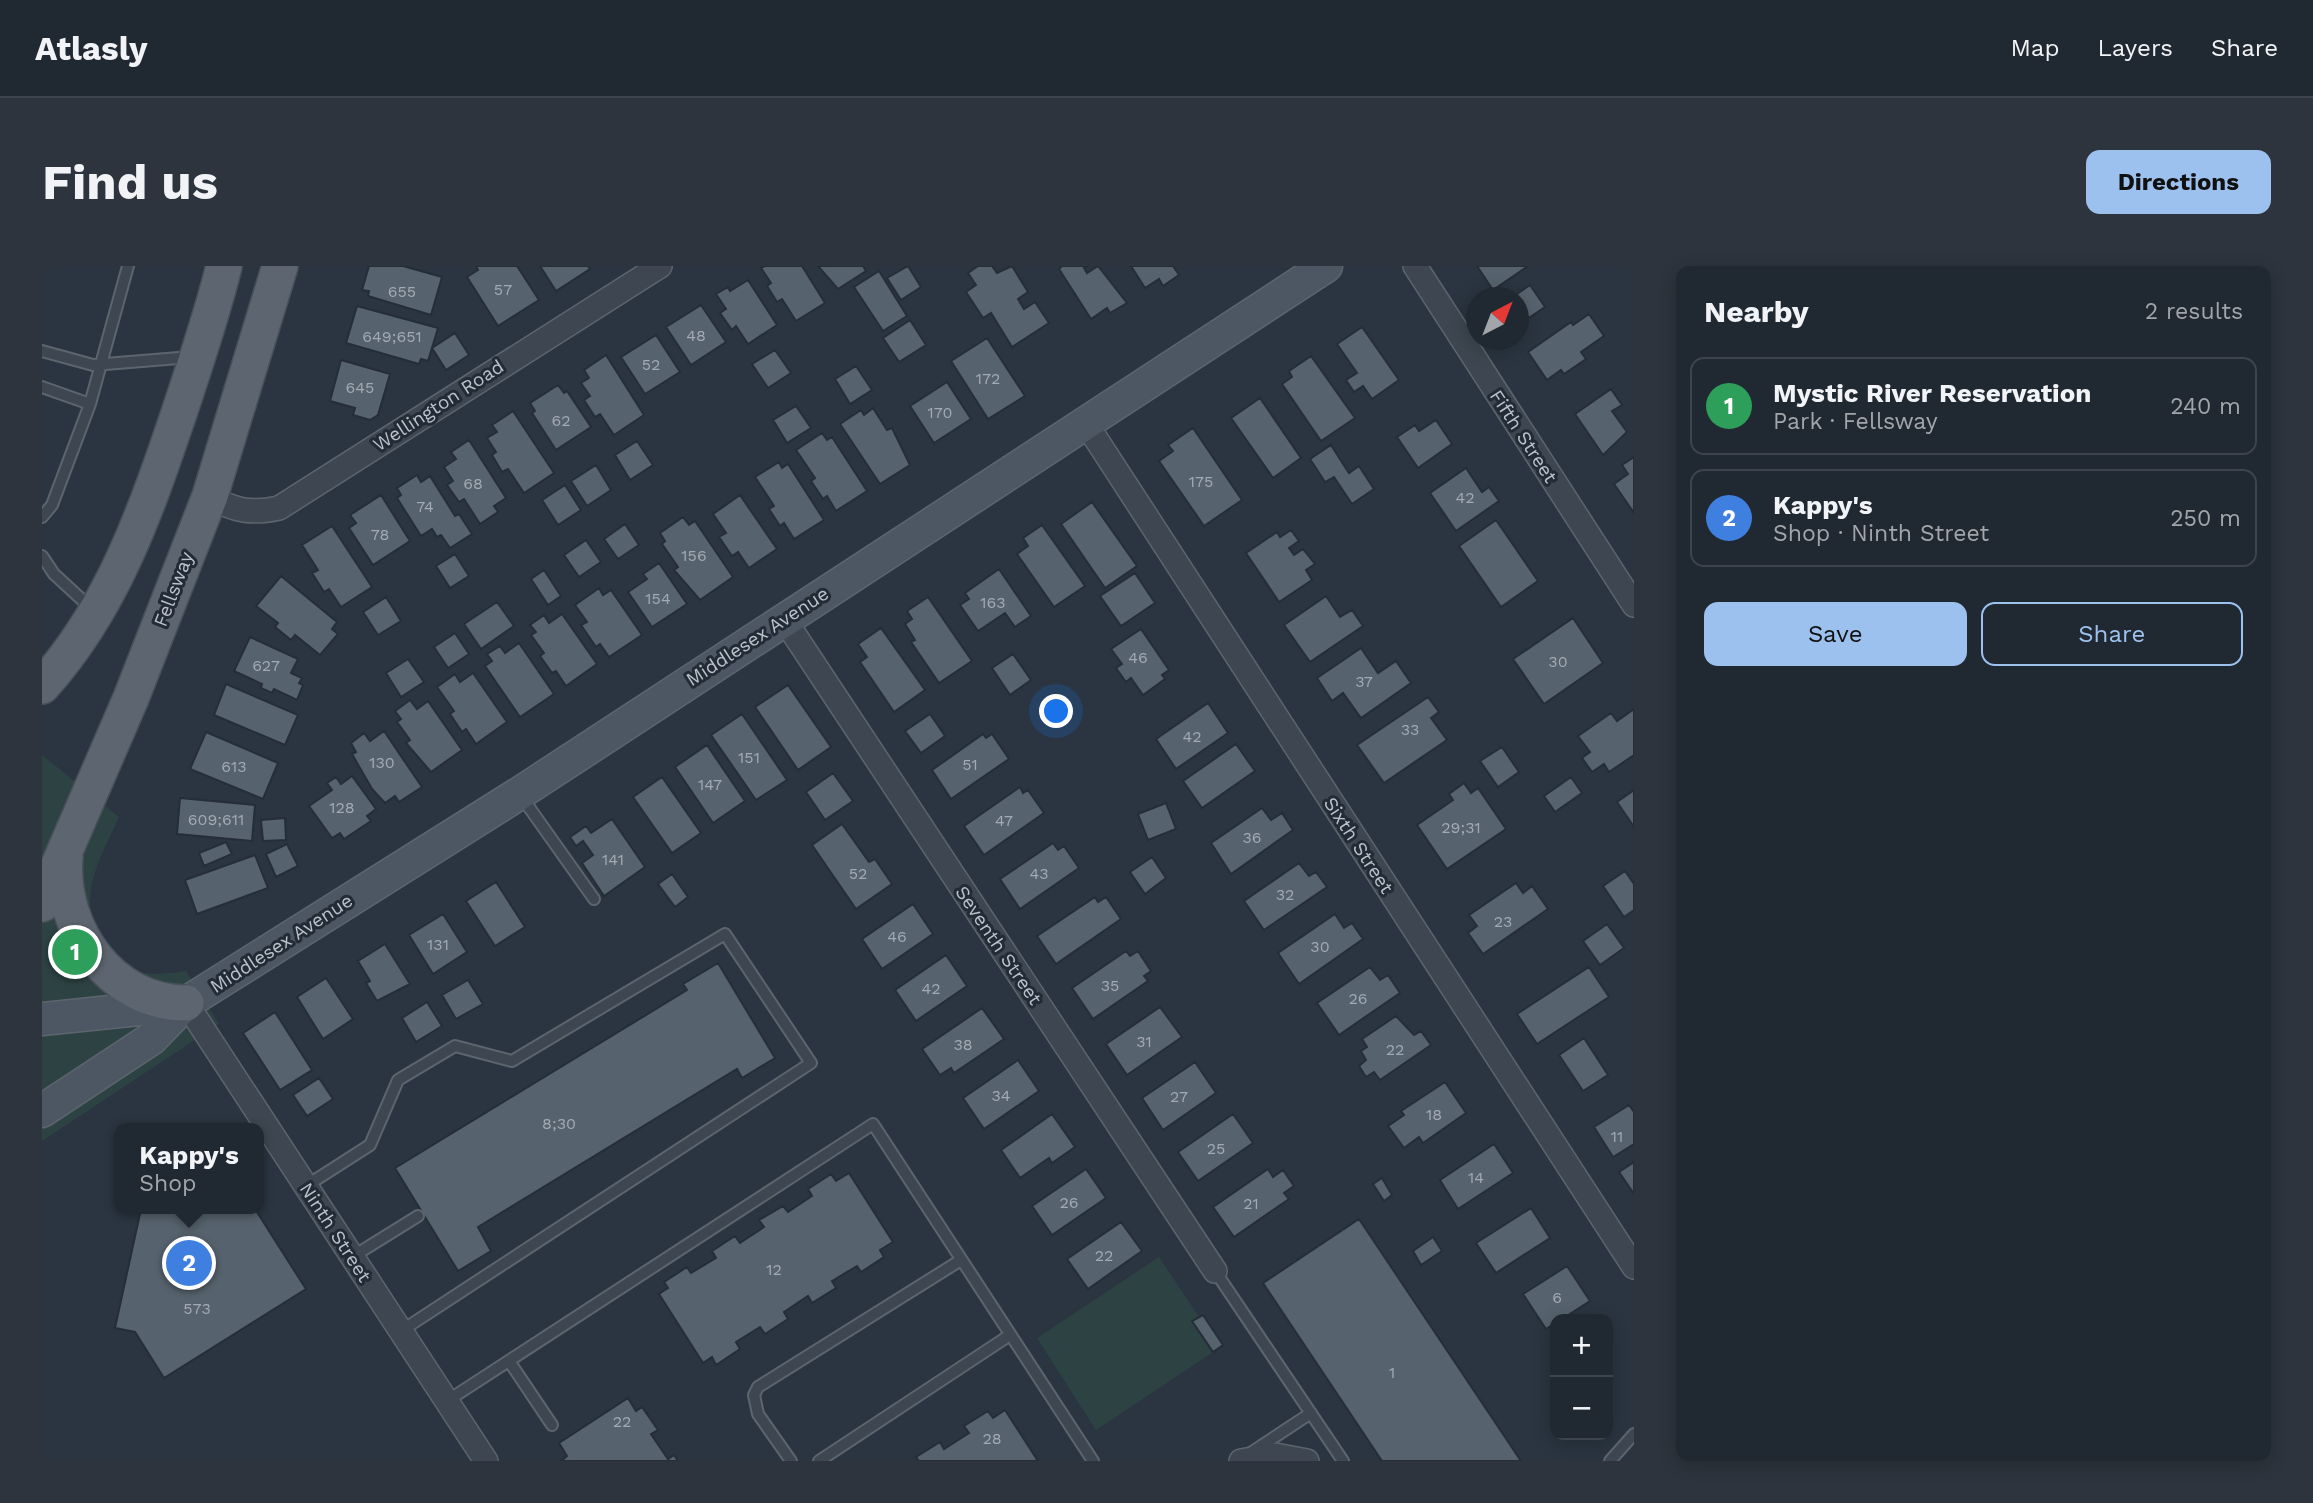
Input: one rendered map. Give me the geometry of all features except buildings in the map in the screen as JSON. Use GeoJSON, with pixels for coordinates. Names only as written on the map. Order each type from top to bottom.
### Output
{"type":"FeatureCollection","features":[{"type":"Feature","properties":{"kind":"main road"},"geometry":{"type":"LineString","coordinates":[[42,686],[79,642],[127,553],[157,479],[224,266]]}},
{"type":"Feature","properties":{"kind":"main road","name":"Fellsway"},"geometry":{"type":"LineString","coordinates":[[42,904],[131,698],[210,496],[280,266]]}},
{"type":"Feature","properties":{"kind":"main road","name":"Middlesex Avenue"},"geometry":{"type":"LineString","coordinates":[[42,1111],[151,1039],[186,1003],[520,793],[1326,266]]}},
{"type":"Feature","properties":{"kind":"main road"},"geometry":{"type":"LineString","coordinates":[[66,849],[64,869],[70,906],[78,932],[94,957],[107,972],[140,994],[164,1002],[186,1003]]}},
{"type":"Feature","properties":{"kind":"main road","name":"Middlesex Avenue"},"geometry":{"type":"LineString","coordinates":[[42,1019],[186,1003]]}},
{"type":"Feature","properties":{"kind":"street","name":"Wellington Road"},"geometry":{"type":"LineString","coordinates":[[210,496],[224,505],[252,513],[279,508],[660,266]]}},
{"type":"Feature","properties":{"kind":"street","name":"Fifth Street"},"geometry":{"type":"LineString","coordinates":[[1415,266],[1634,605]]}},
{"type":"Feature","properties":{"kind":"street","name":"Sixth Street"},"geometry":{"type":"LineString","coordinates":[[1085,422],[1634,1268]]}},
{"type":"Feature","properties":{"kind":"street","name":"Seventh Street"},"geometry":{"type":"LineString","coordinates":[[784,619],[1215,1271]]}},
{"type":"Feature","properties":{"kind":"street","name":"Ninth Street"},"geometry":{"type":"LineString","coordinates":[[186,1003],[486,1461]]}},
{"type":"Feature","properties":{"kind":"street"},"geometry":{"type":"LineString","coordinates":[[1240,1461],[1275,1455],[1307,1461]]}},
{"type":"Feature","properties":{"kind":"lane"},"geometry":{"type":"LineString","coordinates":[[42,517],[52,505],[90,404],[128,266]]}},
{"type":"Feature","properties":{"kind":"lane"},"geometry":{"type":"LineString","coordinates":[[42,351],[102,365],[196,357]]}},
{"type":"Feature","properties":{"kind":"lane"},"geometry":{"type":"LineString","coordinates":[[42,387],[90,404]]}},
{"type":"Feature","properties":{"kind":"lane"},"geometry":{"type":"LineString","coordinates":[[42,556],[54,574],[97,613]]}},
{"type":"Feature","properties":{"kind":"lane"},"geometry":{"type":"LineString","coordinates":[[520,793],[594,899]]}},
{"type":"Feature","properties":{"kind":"lane"},"geometry":{"type":"LineString","coordinates":[[306,1186],[370,1144],[398,1080],[456,1046],[512,1061],[725,934],[811,1063],[401,1331]]}},
{"type":"Feature","properties":{"kind":"lane"},"geometry":{"type":"LineString","coordinates":[[447,1402],[873,1124],[1093,1461]]}},
{"type":"Feature","properties":{"kind":"lane"},"geometry":{"type":"LineString","coordinates":[[352,1257],[418,1216]]}},
{"type":"Feature","properties":{"kind":"lane"},"geometry":{"type":"LineString","coordinates":[[791,1461],[758,1414],[754,1395],[758,1387],[961,1259]]}},
{"type":"Feature","properties":{"kind":"lane"},"geometry":{"type":"LineString","coordinates":[[1215,1271],[1343,1461]]}},
{"type":"Feature","properties":{"kind":"lane"},"geometry":{"type":"LineString","coordinates":[[819,1461],[1010,1335]]}},
{"type":"Feature","properties":{"kind":"lane"},"geometry":{"type":"LineString","coordinates":[[509,1361],[552,1425]]}},
{"type":"Feature","properties":{"kind":"lane"},"geometry":{"type":"LineString","coordinates":[[1240,1461],[1311,1413]]}},
{"type":"Feature","properties":{"kind":"lane"},"geometry":{"type":"LineString","coordinates":[[1610,1461],[1634,1434]]}},
{"type":"Feature","properties":{"kind":"green space"},"geometry":{"type":"Polygon","coordinates":[[[42,755],[119,817],[91,888],[92,915],[103,939],[122,961],[138,972],[157,974],[186,971],[219,1024],[42,1141],[42,755]]]}},
{"type":"Feature","properties":{"kind":"green space"},"geometry":{"type":"Polygon","coordinates":[[[1159,1257],[1199,1317],[1193,1322],[1213,1352],[1096,1430],[1037,1338],[1159,1257]]]}},
{"type":"Feature","properties":{"kind":"place","name":"Mystic River Reservation"},"geometry":{"type":"Point","coordinates":[75,952]}},
{"type":"Feature","properties":{"kind":"place","name":"Kappy's"},"geometry":{"type":"Point","coordinates":[189,1263]}}]}
